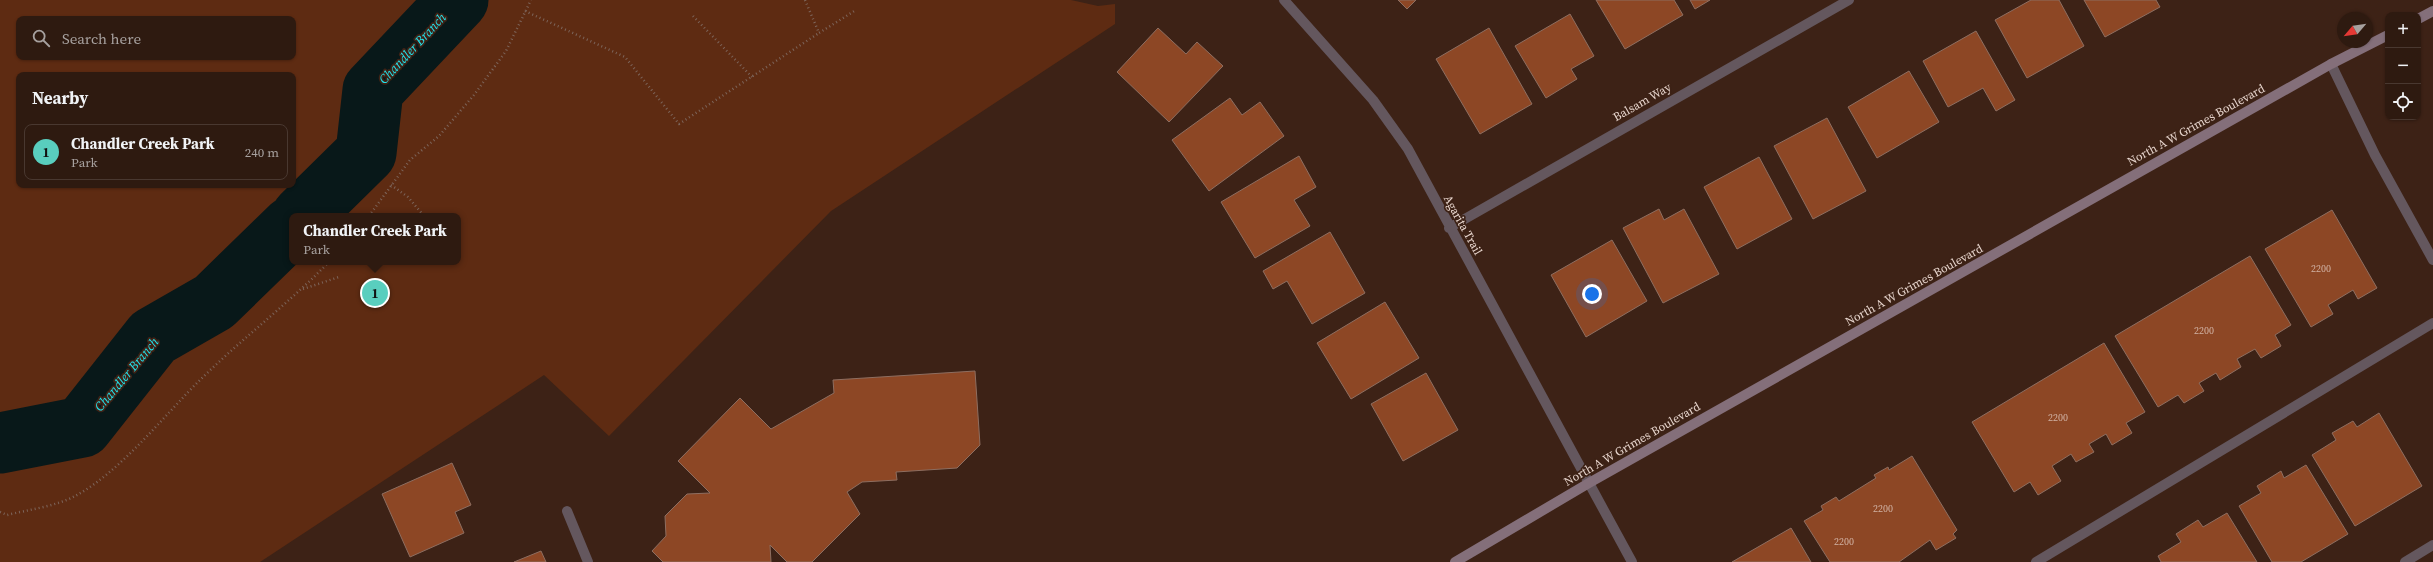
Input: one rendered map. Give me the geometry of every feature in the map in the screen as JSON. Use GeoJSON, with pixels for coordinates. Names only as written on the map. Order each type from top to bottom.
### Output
{"type":"FeatureCollection","features":[{"type":"Feature","properties":{"kind":"main road"},"geometry":{"type":"LineString","coordinates":[[2421,17],[2433,11]]}},
{"type":"Feature","properties":{"kind":"main road","name":"North A W Grimes Boulevard"},"geometry":{"type":"LineString","coordinates":[[1455,562],[1589,483],[2331,64],[2385,37]]}},
{"type":"Feature","properties":{"kind":"street","name":"Agarita Trail"},"geometry":{"type":"LineString","coordinates":[[1284,0],[1374,100],[1408,149],[1632,562]]}},
{"type":"Feature","properties":{"kind":"street","name":"Balsam Way"},"geometry":{"type":"LineString","coordinates":[[1450,228],[1849,0]]}},
{"type":"Feature","properties":{"kind":"street"},"geometry":{"type":"LineString","coordinates":[[2331,64],[2375,155],[2433,260]]}},
{"type":"Feature","properties":{"kind":"street"},"geometry":{"type":"LineString","coordinates":[[2036,562],[2433,323]]}},
{"type":"Feature","properties":{"kind":"street"},"geometry":{"type":"LineString","coordinates":[[567,511],[588,562]]}},
{"type":"Feature","properties":{"kind":"street"},"geometry":{"type":"LineString","coordinates":[[2405,562],[2433,545]]}},
{"type":"Feature","properties":{"kind":"path"},"geometry":{"type":"LineString","coordinates":[[371,213],[410,160],[439,136],[474,95],[506,51],[531,0]]}},
{"type":"Feature","properties":{"kind":"path"},"geometry":{"type":"LineString","coordinates":[[805,0],[819,33]]}},
{"type":"Feature","properties":{"kind":"path"},"geometry":{"type":"LineString","coordinates":[[525,11],[625,57],[680,124],[856,10]]}},
{"type":"Feature","properties":{"kind":"path"},"geometry":{"type":"LineString","coordinates":[[693,16],[752,77]]}},
{"type":"Feature","properties":{"kind":"path"},"geometry":{"type":"LineString","coordinates":[[391,185],[408,197],[421,213]]}},
{"type":"Feature","properties":{"kind":"path"},"geometry":{"type":"LineString","coordinates":[[0,512],[7,515],[74,497],[107,476],[203,377],[251,331],[303,289],[325,265]]}},
{"type":"Feature","properties":{"kind":"path"},"geometry":{"type":"LineString","coordinates":[[303,289],[339,277]]}},
{"type":"Feature","properties":{"kind":"shaded area"},"geometry":{"type":"Polygon","coordinates":[[[0,0],[1071,0],[1098,6],[1115,4],[1115,24],[831,211],[609,436],[544,375],[260,562],[0,562],[0,0]]]}},
{"type":"Feature","properties":{"kind":"building"},"geometry":{"type":"Polygon","coordinates":[[[1398,0],[1416,0],[1407,9],[1398,0]]]}},
{"type":"Feature","properties":{"kind":"building"},"geometry":{"type":"Polygon","coordinates":[[[1596,0],[1674,0],[1683,15],[1625,49],[1596,0]]]}},
{"type":"Feature","properties":{"kind":"building"},"geometry":{"type":"Polygon","coordinates":[[[1690,0],[1710,0],[1695,9],[1690,0]]]}},
{"type":"Feature","properties":{"kind":"building"},"geometry":{"type":"Polygon","coordinates":[[[2031,0],[2059,0],[2084,46],[2027,78],[1995,20],[2031,0]]]}},
{"type":"Feature","properties":{"kind":"building"},"geometry":{"type":"Polygon","coordinates":[[[2084,0],[2156,0],[2160,7],[2105,37],[2084,0]]]}},
{"type":"Feature","properties":{"kind":"building"},"geometry":{"type":"Polygon","coordinates":[[[1570,14],[1594,56],[1571,69],[1577,79],[1546,98],[1515,46],[1570,14]]]}},
{"type":"Feature","properties":{"kind":"building"},"geometry":{"type":"Polygon","coordinates":[[[1158,28],[1186,54],[1197,42],[1223,66],[1169,122],[1117,72],[1158,28]]]}},
{"type":"Feature","properties":{"kind":"building"},"geometry":{"type":"Polygon","coordinates":[[[1489,28],[1532,104],[1480,134],[1436,59],[1489,28]]]}},
{"type":"Feature","properties":{"kind":"building"},"geometry":{"type":"Polygon","coordinates":[[[1976,31],[2015,100],[1996,111],[1983,88],[1948,107],[1923,61],[1976,31]]]}},
{"type":"Feature","properties":{"kind":"building"},"geometry":{"type":"Polygon","coordinates":[[[1909,71],[1939,122],[1877,158],[1848,107],[1909,71]]]}},
{"type":"Feature","properties":{"kind":"building"},"geometry":{"type":"Polygon","coordinates":[[[1230,98],[1242,115],[1260,102],[1284,136],[1209,191],[1172,140],[1230,98]]]}},
{"type":"Feature","properties":{"kind":"building"},"geometry":{"type":"Polygon","coordinates":[[[1827,118],[1866,191],[1813,219],[1774,146],[1827,118]]]}},
{"type":"Feature","properties":{"kind":"building"},"geometry":{"type":"Polygon","coordinates":[[[1299,156],[1316,187],[1294,200],[1310,226],[1255,258],[1221,202],[1299,156]]]}},
{"type":"Feature","properties":{"kind":"building"},"geometry":{"type":"Polygon","coordinates":[[[1759,157],[1792,219],[1737,249],[1704,187],[1759,157]]]}},
{"type":"Feature","properties":{"kind":"building"},"geometry":{"type":"Polygon","coordinates":[[[1659,209],[1664,220],[1684,209],[1719,274],[1663,303],[1623,228],[1659,209]]]}},
{"type":"Feature","properties":{"kind":"building"},"geometry":{"type":"Polygon","coordinates":[[[2332,210],[2377,288],[2358,299],[2353,290],[2328,305],[2333,314],[2311,327],[2265,249],[2332,210]]]}},
{"type":"Feature","properties":{"kind":"building"},"geometry":{"type":"Polygon","coordinates":[[[1330,232],[1365,293],[1312,324],[1287,281],[1273,289],[1263,271],[1330,232]]]}},
{"type":"Feature","properties":{"kind":"building"},"geometry":{"type":"Polygon","coordinates":[[[1612,240],[1647,301],[1586,337],[1551,275],[1612,240]]]}},
{"type":"Feature","properties":{"kind":"building"},"geometry":{"type":"Polygon","coordinates":[[[2250,256],[2291,325],[2275,335],[2281,346],[2261,358],[2255,349],[2237,359],[2241,367],[2220,380],[2216,373],[2199,383],[2204,391],[2184,403],[2178,395],[2158,407],[2115,336],[2250,256]]]}},
{"type":"Feature","properties":{"kind":"building"},"geometry":{"type":"Polygon","coordinates":[[[1385,302],[1419,358],[1351,399],[1317,343],[1385,302]]]}},
{"type":"Feature","properties":{"kind":"building"},"geometry":{"type":"Polygon","coordinates":[[[2104,343],[2145,412],[2126,423],[2132,433],[2112,445],[2106,434],[2089,444],[2094,452],[2076,462],[2071,454],[2052,466],[2061,481],[2038,495],[2030,482],[2014,492],[1972,422],[2104,343]]]}},
{"type":"Feature","properties":{"kind":"building"},"geometry":{"type":"Polygon","coordinates":[[[975,371],[980,445],[957,468],[896,472],[897,480],[862,482],[847,492],[860,514],[812,562],[787,562],[770,545],[771,562],[663,562],[652,551],[666,536],[665,516],[687,494],[710,493],[678,461],[740,398],[771,429],[834,393],[833,380],[975,371]]]}},
{"type":"Feature","properties":{"kind":"building"},"geometry":{"type":"Polygon","coordinates":[[[1426,373],[1458,430],[1403,461],[1371,404],[1426,373]]]}},
{"type":"Feature","properties":{"kind":"building"},"geometry":{"type":"Polygon","coordinates":[[[2379,413],[2422,486],[2355,526],[2312,455],[2336,440],[2332,433],[2353,421],[2357,427],[2379,413]]]}},
{"type":"Feature","properties":{"kind":"building"},"geometry":{"type":"Polygon","coordinates":[[[1912,456],[1957,530],[1953,534],[1956,538],[1936,550],[1930,540],[1899,562],[1830,562],[1804,521],[1823,510],[1821,506],[1836,497],[1839,501],[1876,478],[1874,475],[1888,467],[1889,470],[1912,456]]]}},
{"type":"Feature","properties":{"kind":"building"},"geometry":{"type":"Polygon","coordinates":[[[452,463],[471,505],[455,512],[464,533],[410,557],[382,494],[452,463]]]}},
{"type":"Feature","properties":{"kind":"building"},"geometry":{"type":"Polygon","coordinates":[[[2306,465],[2348,534],[2301,562],[2272,562],[2239,506],[2261,493],[2257,486],[2281,471],[2284,478],[2306,465]]]}},
{"type":"Feature","properties":{"kind":"building"},"geometry":{"type":"Polygon","coordinates":[[[2227,513],[2257,562],[2161,562],[2158,556],[2181,542],[2176,534],[2198,520],[2203,527],[2227,513]]]}},
{"type":"Feature","properties":{"kind":"building"},"geometry":{"type":"Polygon","coordinates":[[[1791,528],[1811,562],[1732,562],[1791,528]]]}},
{"type":"Feature","properties":{"kind":"building"},"geometry":{"type":"Polygon","coordinates":[[[541,551],[546,562],[514,562],[541,551]]]}},
{"type":"Feature","properties":{"kind":"waterway","name":"Chandler Branch"},"geometry":{"type":"LineString","coordinates":[[305,213],[366,153],[373,90],[458,0]]}},
{"type":"Feature","properties":{"kind":"waterway","name":"Chandler Branch"},"geometry":{"type":"LineString","coordinates":[[0,443],[82,427],[153,337],[214,302],[289,229]]}},
{"type":"Feature","properties":{"kind":"place","name":"Chandler Creek Park"},"geometry":{"type":"Point","coordinates":[375,293]}}]}
